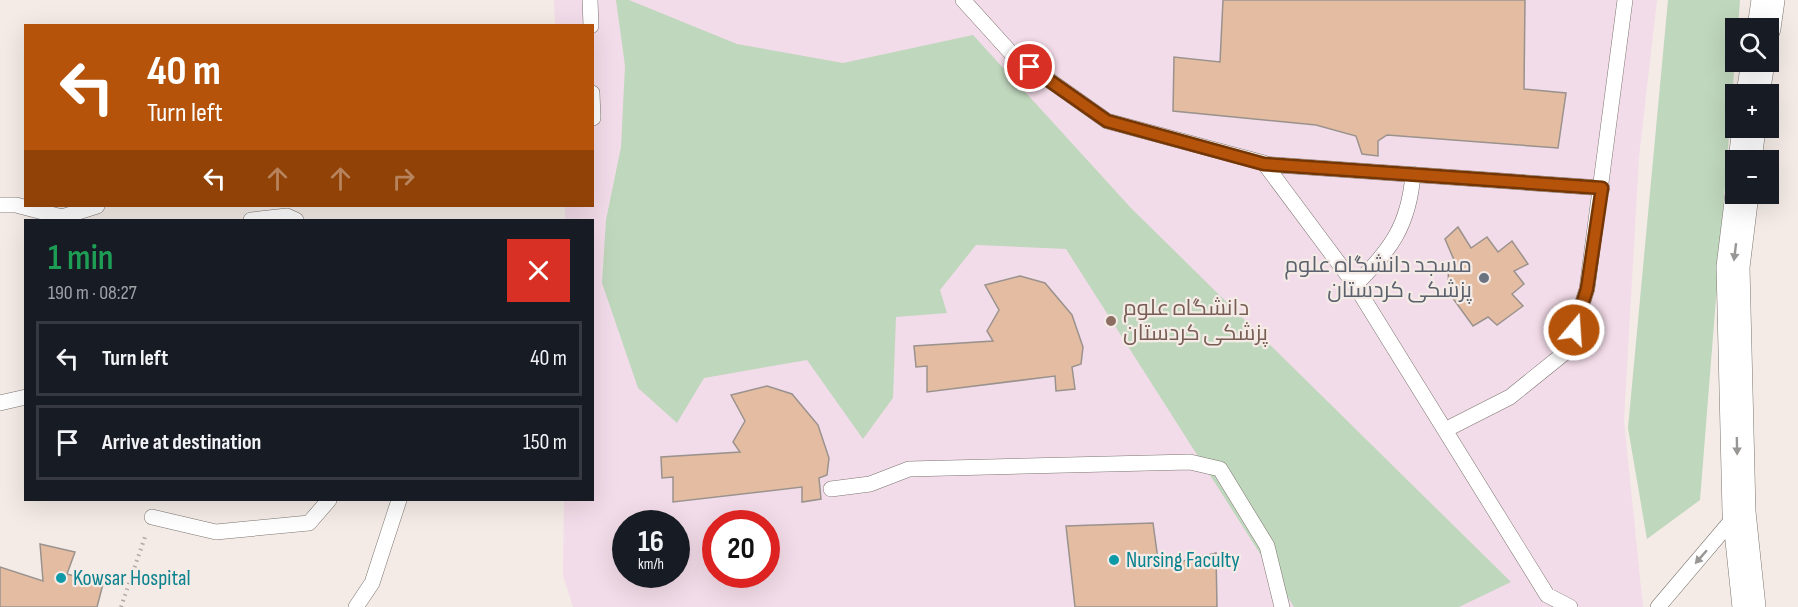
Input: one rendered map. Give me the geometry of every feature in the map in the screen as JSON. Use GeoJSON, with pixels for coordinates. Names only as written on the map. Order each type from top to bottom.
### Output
{"type":"FeatureCollection","features":[{"type":"Feature","properties":{"kind":"main road"},"geometry":{"type":"LineString","coordinates":[[1765,18],[1768,0]]}},
{"type":"Feature","properties":{"kind":"main road"},"geometry":{"type":"LineString","coordinates":[[1741,204],[1733,267],[1739,512],[1749,607]]}},
{"type":"Feature","properties":{"kind":"lane"},"geometry":{"type":"LineString","coordinates":[[590,0],[591,24]]}},
{"type":"Feature","properties":{"kind":"lane"},"geometry":{"type":"LineString","coordinates":[[963,0],[1011,53],[1107,121],[1264,164],[1602,188]]}},
{"type":"Feature","properties":{"kind":"lane"},"geometry":{"type":"LineString","coordinates":[[1445,430],[1510,397],[1567,351],[1587,289],[1625,0]]}},
{"type":"Feature","properties":{"kind":"lane"},"geometry":{"type":"LineString","coordinates":[[1264,164],[1355,285],[1445,430],[1546,601],[1569,607]]}},
{"type":"Feature","properties":{"kind":"lane"},"geometry":{"type":"LineString","coordinates":[[1355,285],[1380,260],[1402,229],[1411,199],[1413,174]]}},
{"type":"Feature","properties":{"kind":"lane"},"geometry":{"type":"LineString","coordinates":[[0,205],[16,206],[62,217],[94,207]]}},
{"type":"Feature","properties":{"kind":"lane"},"geometry":{"type":"LineString","coordinates":[[260,219],[288,216],[294,219]]}},
{"type":"Feature","properties":{"kind":"lane"},"geometry":{"type":"LineString","coordinates":[[0,403],[24,397]]}},
{"type":"Feature","properties":{"kind":"lane"},"geometry":{"type":"LineString","coordinates":[[831,489],[870,484],[909,469],[1190,462],[1220,469],[1267,546],[1282,607]]}},
{"type":"Feature","properties":{"kind":"lane"},"geometry":{"type":"LineString","coordinates":[[152,517],[216,532],[251,529],[309,523],[328,501]]}},
{"type":"Feature","properties":{"kind":"lane"},"geometry":{"type":"LineString","coordinates":[[356,607],[372,583],[399,501]]}},
{"type":"Feature","properties":{"kind":"lane"},"geometry":{"type":"LineString","coordinates":[[1658,607],[1739,512]]}},
{"type":"Feature","properties":{"kind":"path"},"geometry":{"type":"LineString","coordinates":[[121,607],[152,517]]}},
{"type":"Feature","properties":{"kind":"shaded area","name":"دانشگاه علوم پزشکی کردستان"},"geometry":{"type":"Polygon","coordinates":[[[554,0],[1657,0],[1639,157],[1624,421],[1643,607],[573,607],[563,575],[564,501],[594,501],[594,219],[565,219],[565,207],[594,207],[594,24],[555,24],[554,0]]]}},
{"type":"Feature","properties":{"kind":"green space"},"geometry":{"type":"Polygon","coordinates":[[[616,0],[629,0],[737,44],[843,63],[973,35],[1131,208],[1511,582],[1459,607],[1294,607],[1066,249],[976,245],[940,290],[947,313],[896,317],[893,398],[863,439],[807,360],[704,378],[677,423],[638,388],[602,283],[606,220],[621,147],[625,66],[616,0]]]}},
{"type":"Feature","properties":{"kind":"green space"},"geometry":{"type":"Polygon","coordinates":[[[1668,0],[1740,0],[1739,18],[1725,18],[1725,72],[1734,72],[1733,84],[1725,84],[1725,138],[1729,138],[1728,150],[1725,150],[1725,186],[1700,500],[1647,539],[1628,428],[1668,0]]]}},
{"type":"Feature","properties":{"kind":"building"},"geometry":{"type":"Polygon","coordinates":[[[1223,0],[1525,0],[1524,89],[1566,93],[1558,148],[1387,135],[1378,141],[1378,156],[1362,154],[1356,136],[1316,125],[1173,111],[1174,57],[1220,62],[1223,0]]]}},
{"type":"Feature","properties":{"kind":"building","name":"مسجد دانشگاه علوم پزشکی کردستان"},"geometry":{"type":"Polygon","coordinates":[[[1458,227],[1471,248],[1487,237],[1498,252],[1512,241],[1528,264],[1514,271],[1524,284],[1512,294],[1523,306],[1497,325],[1488,317],[1473,326],[1449,293],[1448,268],[1454,260],[1445,239],[1458,227]]]}},
{"type":"Feature","properties":{"kind":"building"},"geometry":{"type":"Polygon","coordinates":[[[1020,276],[1045,283],[1072,315],[1083,347],[1081,364],[1072,367],[1075,389],[1056,391],[1055,376],[927,392],[927,366],[916,367],[914,346],[993,341],[987,331],[999,310],[985,285],[1020,276]]]}},
{"type":"Feature","properties":{"kind":"building"},"geometry":{"type":"Polygon","coordinates":[[[767,386],[792,394],[818,425],[829,458],[827,475],[819,478],[821,499],[802,502],[802,487],[673,502],[673,477],[662,478],[661,457],[740,452],[733,442],[745,421],[731,395],[767,386]]]}},
{"type":"Feature","properties":{"kind":"building","name":"Nursing Faculty"},"geometry":{"type":"Polygon","coordinates":[[[1153,523],[1159,567],[1216,553],[1217,607],[1075,607],[1066,526],[1153,523]]]}},
{"type":"Feature","properties":{"kind":"building","name":"Kowsar Hospital"},"geometry":{"type":"Polygon","coordinates":[[[40,544],[75,552],[67,574],[103,584],[97,607],[0,607],[0,567],[43,581],[40,544]]]}},
{"type":"Feature","properties":{"kind":"place","name":"مسجد دانشگاه علوم پزشکی کردستان"},"geometry":{"type":"Point","coordinates":[1484,278]}},
{"type":"Feature","properties":{"kind":"place","name":"دانشگاه علوم پزشکی کردستان"},"geometry":{"type":"Point","coordinates":[1111,321]}},
{"type":"Feature","properties":{"kind":"place","name":"Nursing Faculty"},"geometry":{"type":"Point","coordinates":[1114,560]}},
{"type":"Feature","properties":{"kind":"place","name":"Kowsar Hospital"},"geometry":{"type":"Point","coordinates":[61,578]}},
{"type":"Feature","properties":{"kind":"route"},"geometry":{"type":"LineString","coordinates":[[1030,67],[1107,121],[1264,164],[1602,188],[1587,289],[1574,330]]}}]}
